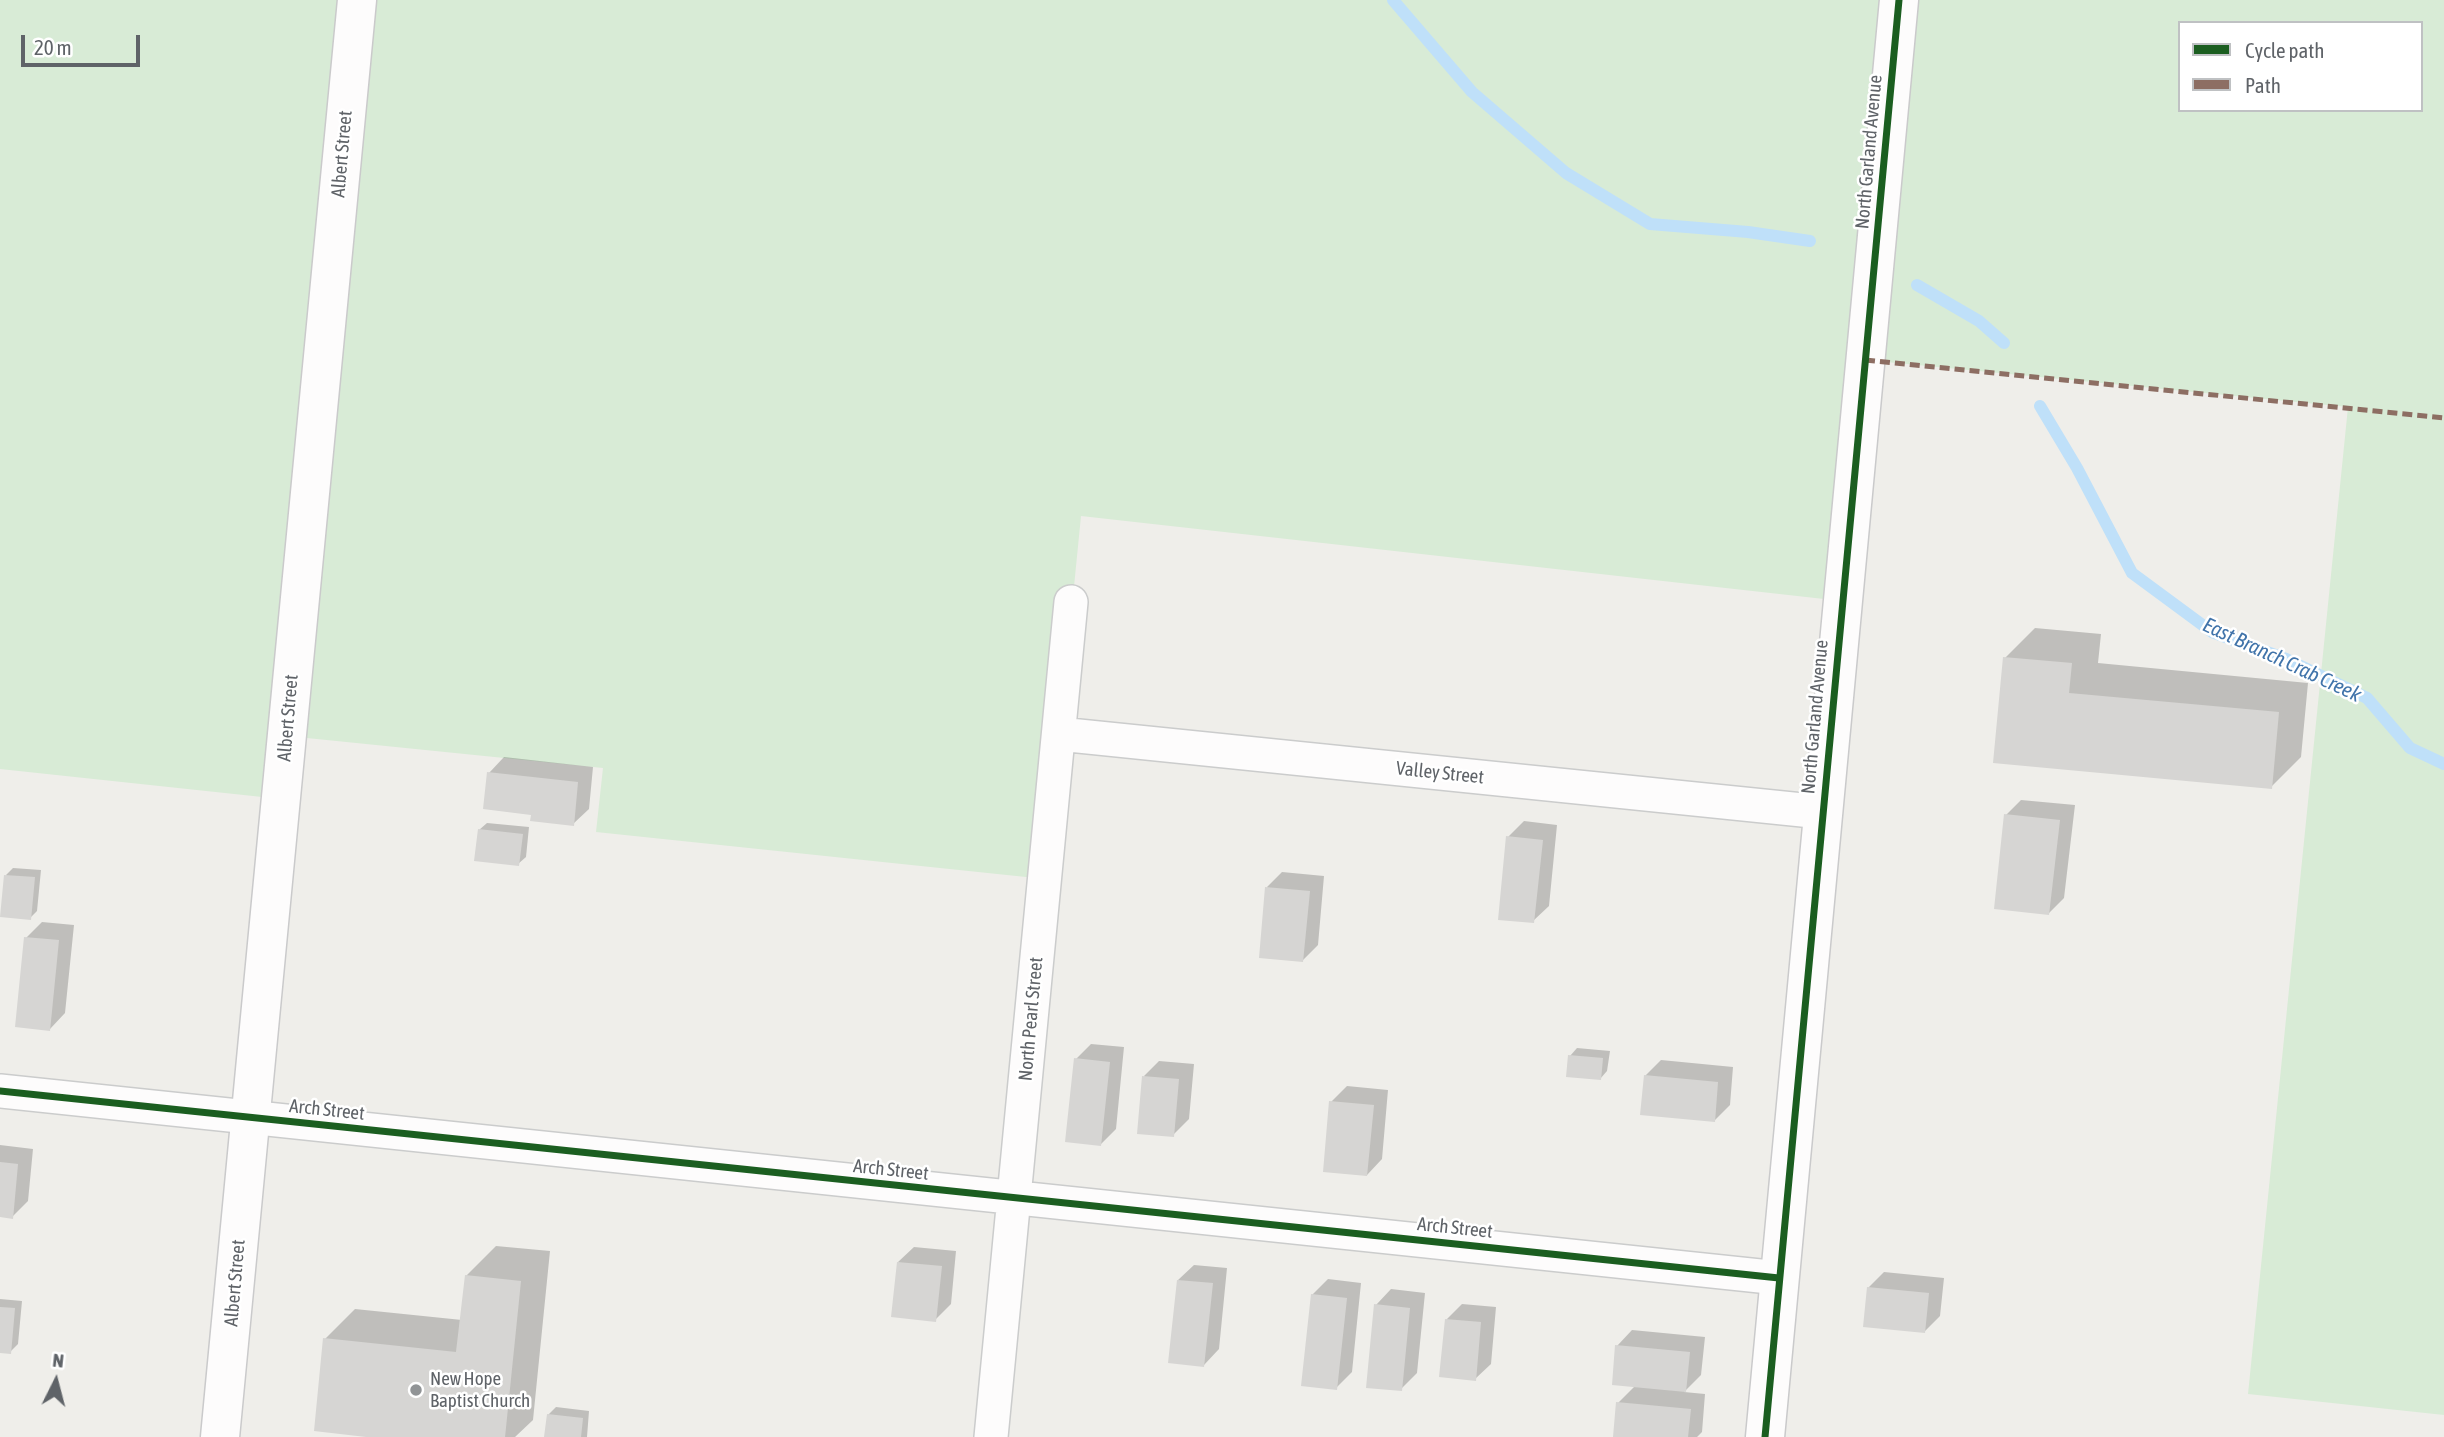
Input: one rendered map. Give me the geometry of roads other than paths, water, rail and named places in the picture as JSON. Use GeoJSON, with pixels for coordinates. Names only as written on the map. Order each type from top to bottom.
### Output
{"type":"FeatureCollection","features":[{"type":"Feature","properties":{"kind":"street","name":"Albert Street"},"geometry":{"type":"LineString","coordinates":[[220,1437],[357,0]]}},
{"type":"Feature","properties":{"kind":"street","name":"North Garland Avenue"},"geometry":{"type":"LineString","coordinates":[[1765,1437],[1899,0]]}},
{"type":"Feature","properties":{"kind":"street","name":"North Pearl Street"},"geometry":{"type":"LineString","coordinates":[[991,1437],[1072,602]]}},
{"type":"Feature","properties":{"kind":"street","name":"Valley Street"},"geometry":{"type":"LineString","coordinates":[[1059,734],[1822,812]]}},
{"type":"Feature","properties":{"kind":"street","name":"Arch Street"},"geometry":{"type":"LineString","coordinates":[[0,1091],[1779,1278]]}},
{"type":"Feature","properties":{"kind":"waterway","name":"East Branch Crab Creek"},"geometry":{"type":"LineString","coordinates":[[1393,0],[1472,92],[1566,173],[1650,224],[1748,232],[1810,241]]}},
{"type":"Feature","properties":{"kind":"waterway","name":"East Branch Crab Creek"},"geometry":{"type":"LineString","coordinates":[[1917,285],[1979,321],[2004,343]]}},
{"type":"Feature","properties":{"kind":"waterway","name":"East Branch Crab Creek"},"geometry":{"type":"LineString","coordinates":[[2040,406],[2077,468],[2132,573],[2212,632],[2286,659],[2367,698],[2410,748],[2444,764]]}},
{"type":"Feature","properties":{"kind":"place","name":"New Hope Baptist Church"},"geometry":{"type":"Point","coordinates":[416,1390]}}]}
